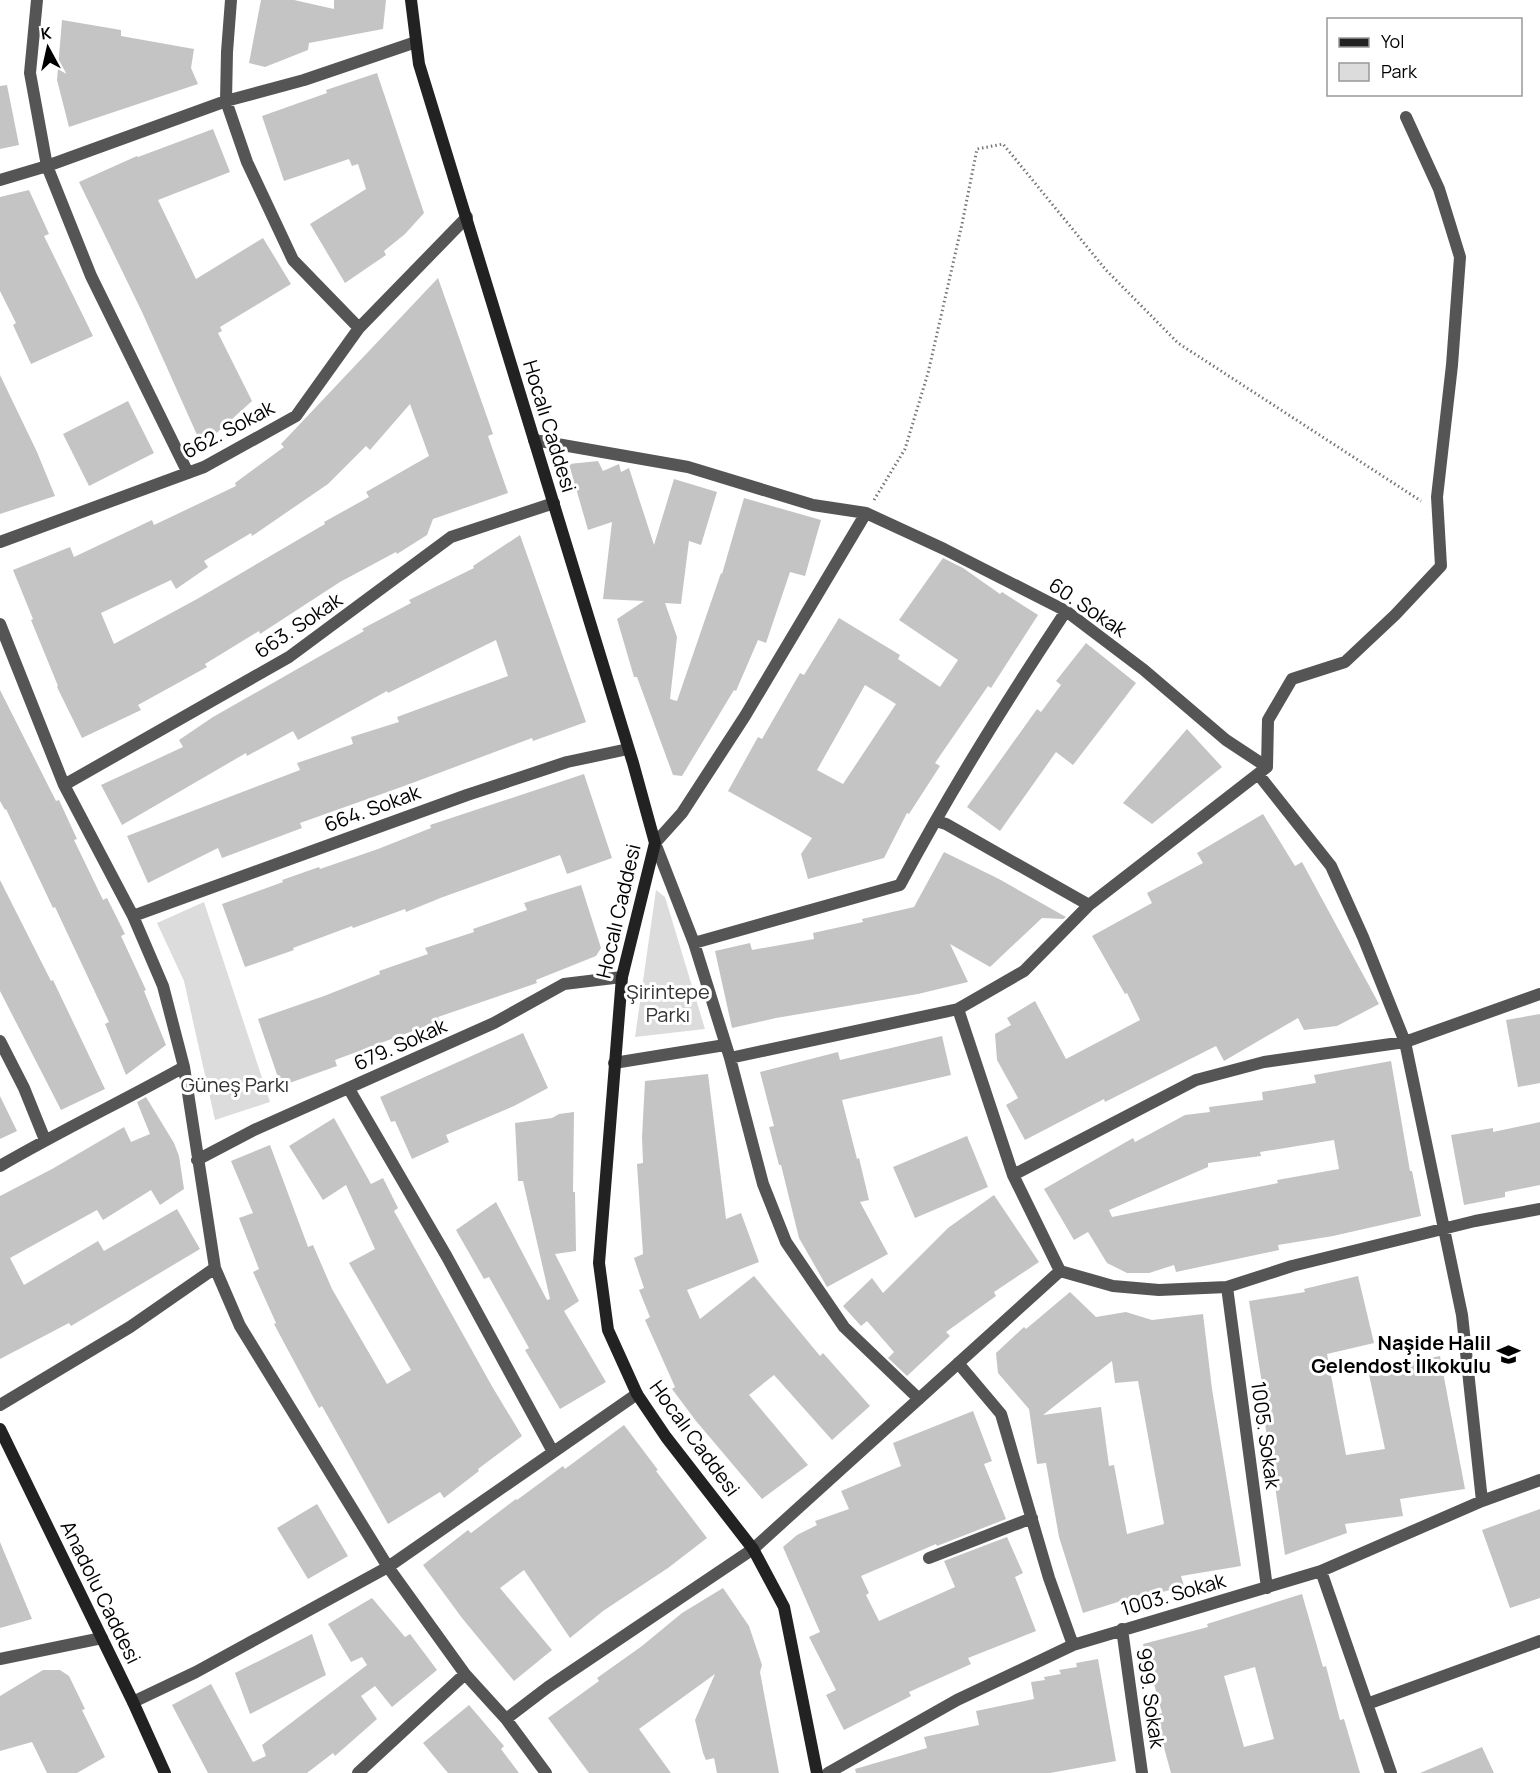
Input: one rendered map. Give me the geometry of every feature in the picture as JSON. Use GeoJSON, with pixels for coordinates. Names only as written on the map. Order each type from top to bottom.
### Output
{"type":"FeatureCollection","features":[{"type":"Feature","properties":{"kind":"street"},"geometry":{"type":"LineString","coordinates":[[38,0],[30,73],[47,166],[91,276],[188,473]]}},
{"type":"Feature","properties":{"kind":"street"},"geometry":{"type":"LineString","coordinates":[[231,0],[226,52],[226,102],[247,162],[293,260],[359,328]]}},
{"type":"Feature","properties":{"kind":"street","name":"Hocalı Caddesi"},"geometry":{"type":"LineString","coordinates":[[411,0],[419,64],[554,503],[655,843],[622,977],[599,1263],[608,1330],[638,1394],[666,1437],[753,1550],[784,1607],[818,1773]]}},
{"type":"Feature","properties":{"kind":"street"},"geometry":{"type":"LineString","coordinates":[[0,180],[47,166],[226,102],[304,80],[416,42]]}},
{"type":"Feature","properties":{"kind":"street"},"geometry":{"type":"LineString","coordinates":[[730,1059],[958,1009],[1024,971],[1089,905],[1263,770],[1268,720],[1292,680],[1345,662],[1395,615],[1441,566],[1437,497],[1452,365],[1460,258],[1439,189],[1406,117]]}},
{"type":"Feature","properties":{"kind":"street","name":"662. Sokak"},"geometry":{"type":"LineString","coordinates":[[0,542],[188,473],[296,416],[359,328],[467,217]]}},
{"type":"Feature","properties":{"kind":"street","name":"60. Sokak"},"geometry":{"type":"LineString","coordinates":[[534,440],[688,467],[813,505],[866,513],[1066,610],[1144,670],[1263,770],[1331,866],[1363,937],[1405,1042],[1462,1315],[1482,1501]]}},
{"type":"Feature","properties":{"kind":"street","name":"663. Sokak"},"geometry":{"type":"LineString","coordinates":[[64,785],[289,657],[451,537],[554,503]]}},
{"type":"Feature","properties":{"kind":"street"},"geometry":{"type":"LineString","coordinates":[[866,513],[745,716],[682,813],[655,843],[694,943],[730,1059],[763,1184],[786,1242],[844,1327],[919,1399]]}},
{"type":"Feature","properties":{"kind":"street"},"geometry":{"type":"LineString","coordinates":[[694,943],[900,885],[998,715],[1066,610]]}},
{"type":"Feature","properties":{"kind":"street"},"geometry":{"type":"LineString","coordinates":[[0,624],[64,785],[133,916],[163,986],[184,1067],[215,1268],[240,1326],[388,1567],[465,1674],[506,1719],[546,1773]]}},
{"type":"Feature","properties":{"kind":"street","name":"664. Sokak"},"geometry":{"type":"LineString","coordinates":[[133,916],[466,795],[567,762],[628,750]]}},
{"type":"Feature","properties":{"kind":"street"},"geometry":{"type":"LineString","coordinates":[[936,821],[946,824],[1089,905]]}},
{"type":"Feature","properties":{"kind":"street","name":"679. Sokak"},"geometry":{"type":"LineString","coordinates":[[197,1160],[254,1130],[494,1023],[564,984],[622,977]]}},
{"type":"Feature","properties":{"kind":"street"},"geometry":{"type":"LineString","coordinates":[[1013,1175],[1196,1080],[1264,1062],[1405,1042],[1540,994]]}},
{"type":"Feature","properties":{"kind":"street"},"geometry":{"type":"LineString","coordinates":[[958,1009],[1013,1175],[1060,1270],[1113,1286],[1160,1290],[1227,1287],[1292,1266],[1443,1228],[1540,1209]]}},
{"type":"Feature","properties":{"kind":"street"},"geometry":{"type":"LineString","coordinates":[[0,1041],[24,1088],[45,1140]]}},
{"type":"Feature","properties":{"kind":"street"},"geometry":{"type":"LineString","coordinates":[[614,1063],[725,1045]]}},
{"type":"Feature","properties":{"kind":"street"},"geometry":{"type":"LineString","coordinates":[[0,1166],[184,1067]]}},
{"type":"Feature","properties":{"kind":"street"},"geometry":{"type":"LineString","coordinates":[[349,1089],[447,1257],[553,1452]]}},
{"type":"Feature","properties":{"kind":"street"},"geometry":{"type":"LineString","coordinates":[[0,1405],[130,1327],[215,1268]]}},
{"type":"Feature","properties":{"kind":"street"},"geometry":{"type":"LineString","coordinates":[[506,1719],[548,1687],[753,1550],[1060,1270]]}},
{"type":"Feature","properties":{"kind":"street","name":"1005. Sokak"},"geometry":{"type":"LineString","coordinates":[[1227,1287],[1267,1588]]}},
{"type":"Feature","properties":{"kind":"street"},"geometry":{"type":"LineString","coordinates":[[958,1363],[1001,1414],[1049,1578],[1073,1645]]}},
{"type":"Feature","properties":{"kind":"street"},"geometry":{"type":"LineString","coordinates":[[133,1702],[196,1672],[388,1567],[638,1394]]}},
{"type":"Feature","properties":{"kind":"street","name":"Anadolu Caddesi"},"geometry":{"type":"LineString","coordinates":[[0,1429],[133,1702],[165,1773]]}},
{"type":"Feature","properties":{"kind":"street","name":"1003. Sokak"},"geometry":{"type":"LineString","coordinates":[[828,1773],[957,1700],[1073,1645],[1321,1571],[1482,1501],[1540,1480]]}},
{"type":"Feature","properties":{"kind":"street"},"geometry":{"type":"LineString","coordinates":[[929,1558],[1032,1518]]}},
{"type":"Feature","properties":{"kind":"street"},"geometry":{"type":"LineString","coordinates":[[1321,1571],[1392,1773]]}},
{"type":"Feature","properties":{"kind":"street","name":"999. Sokak"},"geometry":{"type":"LineString","coordinates":[[1122,1629],[1142,1773]]}},
{"type":"Feature","properties":{"kind":"street"},"geometry":{"type":"LineString","coordinates":[[0,1659],[102,1638]]}},
{"type":"Feature","properties":{"kind":"street"},"geometry":{"type":"LineString","coordinates":[[1367,1704],[1540,1641]]}},
{"type":"Feature","properties":{"kind":"street"},"geometry":{"type":"LineString","coordinates":[[358,1773],[465,1674]]}},
{"type":"Feature","properties":{"kind":"path"},"geometry":{"type":"LineString","coordinates":[[866,513],[905,448],[930,362],[977,149],[1003,144],[1106,270],[1178,344],[1321,434],[1438,512]]}},
{"type":"Feature","properties":{"kind":"green space","name":"Şirintepe Parkı"},"geometry":{"type":"Polygon","coordinates":[[[656,890],[665,897],[705,1029],[635,1037],[656,890]]]}},
{"type":"Feature","properties":{"kind":"green space","name":"Güneş Parkı"},"geometry":{"type":"Polygon","coordinates":[[[204,902],[270,1102],[215,1120],[184,981],[157,923],[204,902]]]}},
{"type":"Feature","properties":{"kind":"building"},"geometry":{"type":"Polygon","coordinates":[[[261,0],[294,0],[334,9],[334,0],[386,0],[383,29],[309,43],[308,50],[265,67],[249,63],[261,0]]]}},
{"type":"Feature","properties":{"kind":"building"},"geometry":{"type":"Polygon","coordinates":[[[62,20],[121,30],[121,36],[194,49],[191,68],[198,84],[69,127],[57,80],[62,20]]]}},
{"type":"Feature","properties":{"kind":"building"},"geometry":{"type":"Polygon","coordinates":[[[377,73],[424,213],[405,234],[384,251],[386,255],[345,283],[310,224],[366,189],[358,164],[352,166],[349,159],[284,181],[262,116],[327,93],[326,90],[377,73]]]}},
{"type":"Feature","properties":{"kind":"building"},"geometry":{"type":"Polygon","coordinates":[[[7,85],[19,145],[0,149],[0,86],[7,85]]]}},
{"type":"Feature","properties":{"kind":"building"},"geometry":{"type":"Polygon","coordinates":[[[213,129],[230,172],[158,200],[196,279],[263,238],[291,284],[220,327],[222,331],[218,333],[252,401],[202,446],[142,312],[79,182],[137,156],[213,129]]]}},
{"type":"Feature","properties":{"kind":"building"},"geometry":{"type":"Polygon","coordinates":[[[29,190],[49,234],[44,236],[93,336],[31,364],[13,325],[16,323],[0,291],[0,197],[29,190]]]}},
{"type":"Feature","properties":{"kind":"building"},"geometry":{"type":"Polygon","coordinates":[[[438,278],[493,434],[488,436],[508,493],[433,519],[427,535],[397,554],[396,552],[340,582],[260,634],[259,631],[205,664],[207,667],[138,705],[141,710],[82,738],[57,687],[13,570],[70,547],[74,557],[152,520],[154,525],[236,486],[235,483],[284,447],[281,444],[438,278]],[[410,404],[370,450],[366,446],[328,484],[252,536],[251,533],[204,561],[208,567],[176,589],[171,580],[101,613],[114,644],[197,599],[325,524],[324,522],[369,497],[366,492],[429,456],[410,404]]]}},
{"type":"Feature","properties":{"kind":"building"},"geometry":{"type":"Polygon","coordinates":[[[0,375],[37,452],[55,496],[0,514],[0,375]]]}},
{"type":"Feature","properties":{"kind":"building"},"geometry":{"type":"Polygon","coordinates":[[[128,401],[154,453],[89,486],[63,434],[128,401]]]}},
{"type":"Feature","properties":{"kind":"building"},"geometry":{"type":"Polygon","coordinates":[[[598,461],[603,471],[619,464],[621,472],[629,468],[654,545],[674,479],[717,492],[701,545],[689,541],[681,604],[665,603],[677,637],[670,699],[677,701],[722,574],[744,498],[821,520],[805,576],[790,572],[766,643],[758,640],[736,691],[734,690],[682,776],[673,775],[637,677],[634,677],[617,619],[644,601],[603,599],[612,522],[588,530],[569,464],[598,461]]]}},
{"type":"Feature","properties":{"kind":"building"},"geometry":{"type":"Polygon","coordinates":[[[520,535],[586,722],[533,741],[532,738],[300,823],[302,828],[222,858],[218,848],[148,883],[127,836],[300,770],[297,763],[353,744],[351,737],[399,722],[397,717],[508,676],[496,640],[388,693],[387,691],[298,740],[293,731],[247,756],[246,753],[122,825],[101,785],[183,747],[179,740],[213,717],[364,631],[362,629],[411,603],[409,600],[474,568],[473,566],[520,535]]]}},
{"type":"Feature","properties":{"kind":"building"},"geometry":{"type":"Polygon","coordinates":[[[943,558],[1038,615],[991,688],[988,686],[935,763],[940,766],[909,814],[907,813],[884,858],[808,879],[801,854],[812,838],[728,791],[758,737],[762,739],[800,673],[804,675],[839,618],[900,655],[898,659],[940,687],[958,660],[899,620],[943,558]],[[865,685],[817,770],[843,784],[896,704],[865,685]]]}},
{"type":"Feature","properties":{"kind":"building"},"geometry":{"type":"Polygon","coordinates":[[[1086,643],[1136,683],[1073,765],[1056,752],[1000,831],[967,807],[1037,709],[1041,712],[1061,685],[1056,681],[1086,643]]]}},
{"type":"Feature","properties":{"kind":"building"},"geometry":{"type":"Polygon","coordinates":[[[0,690],[56,801],[59,800],[77,839],[74,840],[103,900],[107,898],[125,934],[121,936],[146,990],[144,991],[166,1045],[126,1075],[105,1024],[109,1022],[55,907],[53,908],[6,809],[0,801],[0,690]]]}},
{"type":"Feature","properties":{"kind":"building"},"geometry":{"type":"Polygon","coordinates":[[[1187,729],[1222,767],[1152,824],[1123,803],[1187,729]]]}},
{"type":"Feature","properties":{"kind":"building"},"geometry":{"type":"Polygon","coordinates":[[[584,774],[612,858],[567,874],[560,855],[406,912],[405,909],[353,928],[352,926],[245,967],[222,904],[283,882],[282,880],[378,849],[431,828],[430,825],[584,774]]]}},
{"type":"Feature","properties":{"kind":"building"},"geometry":{"type":"Polygon","coordinates":[[[1263,814],[1295,866],[1302,862],[1379,1004],[1337,1026],[1304,1030],[1298,1018],[1224,1061],[1216,1046],[1105,1102],[1104,1099],[1025,1140],[1006,1105],[1018,1098],[997,1060],[995,1034],[1011,1025],[1007,1018],[1035,1001],[1066,1059],[1140,1020],[1127,993],[1125,994],[1092,936],[1152,903],[1147,893],[1203,863],[1197,853],[1263,814]]]}},
{"type":"Feature","properties":{"kind":"building"},"geometry":{"type":"Polygon","coordinates":[[[944,852],[999,879],[1066,917],[1063,919],[1042,918],[990,967],[950,944],[968,982],[918,994],[776,1018],[732,1028],[715,951],[750,943],[752,950],[814,939],[813,933],[863,922],[862,919],[914,907],[944,852]]]}},
{"type":"Feature","properties":{"kind":"building"},"geometry":{"type":"Polygon","coordinates":[[[0,880],[51,981],[53,980],[105,1089],[61,1110],[0,991],[0,880]]]}},
{"type":"Feature","properties":{"kind":"building"},"geometry":{"type":"Polygon","coordinates":[[[581,885],[601,948],[596,956],[536,980],[537,983],[438,1017],[440,1021],[335,1060],[337,1066],[281,1086],[258,1019],[324,996],[380,974],[379,971],[428,954],[425,948],[474,932],[473,929],[527,910],[524,903],[581,885]]]}},
{"type":"Feature","properties":{"kind":"building"},"geometry":{"type":"Polygon","coordinates":[[[1540,1014],[1540,1083],[1518,1087],[1506,1020],[1540,1014]]]}},
{"type":"Feature","properties":{"kind":"building"},"geometry":{"type":"Polygon","coordinates":[[[523,1033],[548,1088],[514,1106],[446,1135],[449,1142],[412,1159],[395,1121],[391,1122],[380,1097],[523,1033]]]}},
{"type":"Feature","properties":{"kind":"building"},"geometry":{"type":"Polygon","coordinates":[[[942,1036],[951,1075],[842,1100],[869,1200],[860,1202],[888,1254],[827,1287],[799,1238],[769,1127],[774,1126],[760,1072],[838,1052],[840,1060],[942,1036]]]}},
{"type":"Feature","properties":{"kind":"building"},"geometry":{"type":"Polygon","coordinates":[[[1391,1061],[1410,1171],[1412,1171],[1421,1216],[1333,1236],[1278,1245],[1279,1250],[1176,1272],[1174,1265],[1149,1273],[1127,1273],[1107,1263],[1088,1232],[1074,1240],[1044,1189],[1133,1138],[1135,1142],[1185,1115],[1210,1112],[1209,1107],[1263,1100],[1262,1092],[1316,1083],[1314,1075],[1391,1061]],[[1334,1140],[1260,1152],[1261,1156],[1208,1163],[1208,1167],[1109,1210],[1112,1217],[1278,1183],[1277,1180],[1339,1169],[1334,1140]]]}},
{"type":"Feature","properties":{"kind":"building"},"geometry":{"type":"Polygon","coordinates":[[[708,1074],[726,1219],[741,1213],[759,1262],[687,1290],[700,1319],[754,1276],[820,1356],[823,1353],[870,1406],[832,1440],[774,1375],[749,1395],[808,1465],[762,1499],[672,1389],[675,1387],[645,1320],[650,1317],[639,1290],[644,1288],[634,1258],[643,1254],[637,1164],[643,1163],[645,1081],[708,1074]]]}},
{"type":"Feature","properties":{"kind":"building"},"geometry":{"type":"Polygon","coordinates":[[[0,1096],[17,1131],[0,1139],[0,1096]]]}},
{"type":"Feature","properties":{"kind":"building"},"geometry":{"type":"Polygon","coordinates":[[[146,1097],[174,1143],[179,1156],[184,1189],[160,1205],[151,1190],[103,1220],[97,1210],[10,1258],[24,1285],[98,1241],[104,1251],[177,1209],[200,1249],[71,1326],[69,1323],[0,1359],[0,1196],[124,1127],[131,1142],[150,1134],[137,1102],[146,1097]]]}},
{"type":"Feature","properties":{"kind":"building"},"geometry":{"type":"Polygon","coordinates":[[[574,1112],[573,1192],[575,1192],[576,1251],[555,1254],[579,1301],[564,1311],[606,1382],[560,1409],[525,1350],[529,1348],[489,1277],[484,1279],[456,1230],[496,1202],[547,1300],[550,1299],[523,1181],[518,1181],[515,1123],[552,1118],[559,1114],[574,1112]]]}},
{"type":"Feature","properties":{"kind":"building"},"geometry":{"type":"Polygon","coordinates":[[[334,1118],[371,1184],[383,1178],[398,1208],[394,1211],[522,1436],[444,1498],[440,1492],[388,1524],[322,1406],[319,1408],[274,1324],[276,1323],[253,1272],[259,1269],[239,1218],[253,1213],[231,1161],[270,1145],[308,1247],[313,1245],[332,1289],[387,1384],[411,1370],[349,1263],[375,1249],[346,1185],[323,1200],[289,1146],[334,1118]]]}},
{"type":"Feature","properties":{"kind":"building"},"geometry":{"type":"Polygon","coordinates":[[[1540,1122],[1540,1185],[1505,1192],[1505,1197],[1464,1205],[1451,1135],[1493,1128],[1493,1132],[1540,1122]]]}},
{"type":"Feature","properties":{"kind":"building"},"geometry":{"type":"Polygon","coordinates":[[[967,1136],[988,1187],[915,1218],[893,1167],[967,1136]]]}},
{"type":"Feature","properties":{"kind":"building"},"geometry":{"type":"Polygon","coordinates":[[[994,1195],[1039,1262],[994,1292],[996,1296],[946,1332],[950,1336],[907,1376],[888,1358],[894,1352],[867,1321],[861,1326],[843,1306],[872,1278],[883,1293],[948,1228],[994,1195]]]}},
{"type":"Feature","properties":{"kind":"building"},"geometry":{"type":"Polygon","coordinates":[[[1358,1276],[1374,1343],[1327,1354],[1346,1455],[1385,1449],[1368,1370],[1440,1356],[1465,1489],[1400,1499],[1403,1516],[1345,1524],[1347,1533],[1285,1555],[1259,1391],[1263,1390],[1249,1301],[1305,1292],[1304,1289],[1358,1276]]]}},
{"type":"Feature","properties":{"kind":"building"},"geometry":{"type":"Polygon","coordinates":[[[1070,1292],[1096,1317],[1126,1312],[1152,1320],[1203,1314],[1212,1389],[1241,1566],[1181,1576],[1184,1586],[1141,1598],[1140,1595],[1083,1613],[1059,1537],[1046,1463],[1037,1464],[1029,1409],[998,1373],[996,1353],[1024,1327],[1026,1329],[1070,1292]],[[1112,1361],[1043,1415],[1101,1407],[1109,1466],[1114,1465],[1127,1534],[1164,1524],[1138,1381],[1115,1383],[1112,1361]]]}},
{"type":"Feature","properties":{"kind":"building"},"geometry":{"type":"Polygon","coordinates":[[[973,1411],[992,1461],[984,1464],[1006,1519],[937,1546],[936,1544],[861,1576],[869,1593],[866,1595],[879,1621],[955,1587],[944,1561],[1007,1537],[1023,1573],[1015,1577],[1036,1631],[968,1658],[971,1664],[909,1692],[911,1696],[844,1730],[826,1695],[836,1690],[809,1637],[820,1632],[783,1547],[797,1535],[817,1525],[815,1521],[849,1509],[841,1491],[901,1466],[893,1443],[973,1411]]]}},
{"type":"Feature","properties":{"kind":"building"},"geometry":{"type":"Polygon","coordinates":[[[624,1425],[707,1538],[668,1568],[603,1611],[570,1638],[524,1570],[500,1588],[552,1650],[514,1681],[462,1618],[423,1565],[468,1530],[471,1533],[563,1466],[565,1469],[624,1425]]]}},
{"type":"Feature","properties":{"kind":"building"},"geometry":{"type":"Polygon","coordinates":[[[317,1504],[348,1556],[308,1579],[277,1528],[317,1504]]]}},
{"type":"Feature","properties":{"kind":"building"},"geometry":{"type":"Polygon","coordinates":[[[1540,1509],[1540,1598],[1510,1608],[1482,1530],[1540,1509]]]}},
{"type":"Feature","properties":{"kind":"building"},"geometry":{"type":"Polygon","coordinates":[[[0,1542],[32,1619],[0,1628],[0,1542]]]}},
{"type":"Feature","properties":{"kind":"building"},"geometry":{"type":"Polygon","coordinates":[[[723,1588],[749,1626],[762,1665],[760,1672],[779,1773],[717,1773],[714,1758],[706,1760],[695,1720],[715,1674],[639,1729],[671,1773],[589,1773],[548,1718],[599,1681],[597,1678],[642,1646],[682,1613],[723,1588]]]}},
{"type":"Feature","properties":{"kind":"building"},"geometry":{"type":"Polygon","coordinates":[[[1302,1594],[1323,1667],[1326,1666],[1340,1720],[1344,1719],[1360,1773],[1171,1773],[1155,1715],[1162,1713],[1143,1644],[1208,1627],[1207,1624],[1302,1594]],[[1255,1667],[1224,1676],[1244,1747],[1274,1739],[1255,1667]]]}},
{"type":"Feature","properties":{"kind":"building"},"geometry":{"type":"Polygon","coordinates":[[[372,1598],[405,1637],[410,1634],[437,1670],[392,1707],[375,1686],[361,1696],[377,1719],[335,1756],[333,1753],[307,1773],[208,1773],[172,1705],[211,1684],[253,1762],[266,1756],[262,1745],[367,1665],[362,1657],[351,1662],[328,1624],[372,1598]]]}},
{"type":"Feature","properties":{"kind":"building"},"geometry":{"type":"Polygon","coordinates":[[[312,1634],[326,1675],[250,1714],[235,1673],[312,1634]]]}},
{"type":"Feature","properties":{"kind":"building"},"geometry":{"type":"Polygon","coordinates":[[[1098,1659],[1116,1761],[1050,1773],[856,1773],[855,1769],[927,1748],[924,1737],[979,1725],[976,1711],[1034,1699],[1031,1682],[1061,1674],[1059,1670],[1077,1667],[1076,1663],[1098,1659]]]}},
{"type":"Feature","properties":{"kind":"building"},"geometry":{"type":"Polygon","coordinates":[[[43,1670],[60,1670],[69,1676],[85,1709],[82,1710],[105,1757],[77,1773],[47,1773],[32,1742],[0,1751],[0,1696],[43,1670]]]}},
{"type":"Feature","properties":{"kind":"building"},"geometry":{"type":"Polygon","coordinates":[[[469,1705],[504,1746],[501,1749],[519,1773],[448,1773],[423,1743],[469,1705]]]}},
{"type":"Feature","properties":{"kind":"building"},"geometry":{"type":"Polygon","coordinates":[[[1482,1747],[1494,1773],[1420,1773],[1482,1747]]]}},
{"type":"Feature","properties":{"kind":"place","name":"Naşide Halil Gelendost İlkokulu"},"geometry":{"type":"Point","coordinates":[1509,1354]}}]}
